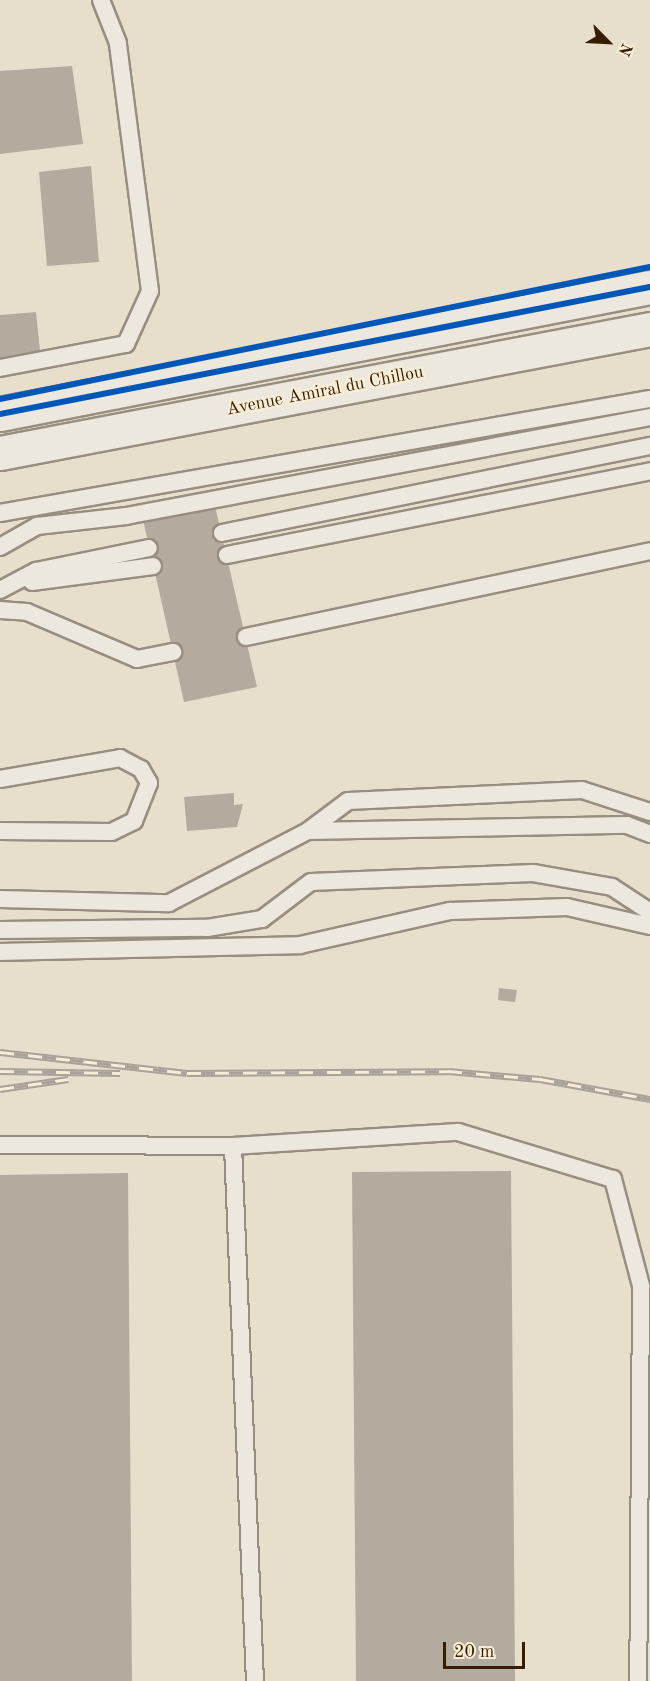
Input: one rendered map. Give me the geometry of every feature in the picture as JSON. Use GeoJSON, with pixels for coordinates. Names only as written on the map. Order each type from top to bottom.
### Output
{"type":"FeatureCollection","features":[{"type":"Feature","properties":{"kind":"street"},"geometry":{"type":"LineString","coordinates":[[0,414],[650,287]]}},
{"type":"Feature","properties":{"kind":"street","name":"Avenue Amiral du Chillou"},"geometry":{"type":"LineString","coordinates":[[0,453],[650,329]]}},
{"type":"Feature","properties":{"kind":"lane"},"geometry":{"type":"LineString","coordinates":[[0,369],[126,344],[150,291],[118,43],[101,0]]}},
{"type":"Feature","properties":{"kind":"lane"},"geometry":{"type":"LineString","coordinates":[[0,513],[650,399]]}},
{"type":"Feature","properties":{"kind":"lane"},"geometry":{"type":"LineString","coordinates":[[0,547],[37,526],[126,516],[650,417]]}},
{"type":"Feature","properties":{"kind":"lane"},"geometry":{"type":"LineString","coordinates":[[222,533],[650,446]]}},
{"type":"Feature","properties":{"kind":"lane"},"geometry":{"type":"LineString","coordinates":[[227,555],[650,471]]}},
{"type":"Feature","properties":{"kind":"lane"},"geometry":{"type":"LineString","coordinates":[[5,587],[36,571],[149,548]]}},
{"type":"Feature","properties":{"kind":"lane"},"geometry":{"type":"LineString","coordinates":[[246,637],[650,551]]}},
{"type":"Feature","properties":{"kind":"lane"},"geometry":{"type":"LineString","coordinates":[[5,587],[153,566]]}},
{"type":"Feature","properties":{"kind":"lane"},"geometry":{"type":"LineString","coordinates":[[0,610],[27,612],[137,659],[173,652]]}},
{"type":"Feature","properties":{"kind":"lane"},"geometry":{"type":"LineString","coordinates":[[0,779],[120,758],[141,769],[149,783],[134,821],[111,832],[0,831]]}},
{"type":"Feature","properties":{"kind":"lane"},"geometry":{"type":"LineString","coordinates":[[0,899],[169,903],[308,831],[348,801],[582,790],[650,813]]}},
{"type":"Feature","properties":{"kind":"lane"},"geometry":{"type":"LineString","coordinates":[[308,831],[627,825],[650,834]]}},
{"type":"Feature","properties":{"kind":"lane"},"geometry":{"type":"LineString","coordinates":[[0,930],[207,928],[262,919],[311,882],[533,873],[612,887],[650,912]]}},
{"type":"Feature","properties":{"kind":"lane"},"geometry":{"type":"LineString","coordinates":[[0,952],[300,945],[450,911],[567,907],[650,926]]}},
{"type":"Feature","properties":{"kind":"lane"},"geometry":{"type":"LineString","coordinates":[[0,1145],[233,1146],[458,1132],[613,1179],[640,1286],[638,1681]]}},
{"type":"Feature","properties":{"kind":"lane"},"geometry":{"type":"LineString","coordinates":[[233,1146],[255,1681]]}},
{"type":"Feature","properties":{"kind":"building"},"geometry":{"type":"Polygon","coordinates":[[[72,66],[83,144],[0,154],[0,71],[72,66]]]}},
{"type":"Feature","properties":{"kind":"building"},"geometry":{"type":"Polygon","coordinates":[[[91,166],[99,262],[47,266],[39,172],[91,166]]]}},
{"type":"Feature","properties":{"kind":"building"},"geometry":{"type":"Polygon","coordinates":[[[36,312],[41,360],[0,364],[0,315],[36,312]]]}},
{"type":"Feature","properties":{"kind":"building"},"geometry":{"type":"Polygon","coordinates":[[[214,502],[257,687],[184,702],[142,515],[214,502]]]}},
{"type":"Feature","properties":{"kind":"building"},"geometry":{"type":"Polygon","coordinates":[[[234,793],[234,805],[243,804],[237,827],[187,831],[184,797],[234,793]]]}},
{"type":"Feature","properties":{"kind":"building"},"geometry":{"type":"Polygon","coordinates":[[[499,988],[517,990],[515,1002],[498,1000],[499,988]]]}},
{"type":"Feature","properties":{"kind":"building"},"geometry":{"type":"Polygon","coordinates":[[[511,1171],[515,1681],[356,1681],[352,1172],[511,1171]]]}},
{"type":"Feature","properties":{"kind":"building"},"geometry":{"type":"Polygon","coordinates":[[[128,1173],[132,1681],[0,1681],[0,1175],[128,1173]]]}},
{"type":"Feature","properties":{"kind":"railway"},"geometry":{"type":"LineString","coordinates":[[0,1052],[187,1073],[448,1071],[540,1079],[650,1099]]}},
{"type":"Feature","properties":{"kind":"railway"},"geometry":{"type":"LineString","coordinates":[[0,1071],[120,1073]]}},
{"type":"Feature","properties":{"kind":"railway"},"geometry":{"type":"LineString","coordinates":[[0,1089],[68,1079]]}},
{"type":"Feature","properties":{"kind":"cycle path"},"geometry":{"type":"LineString","coordinates":[[0,399],[650,267]]}},
{"type":"Feature","properties":{"kind":"cycle path"},"geometry":{"type":"LineString","coordinates":[[0,414],[650,287]]}}]}
